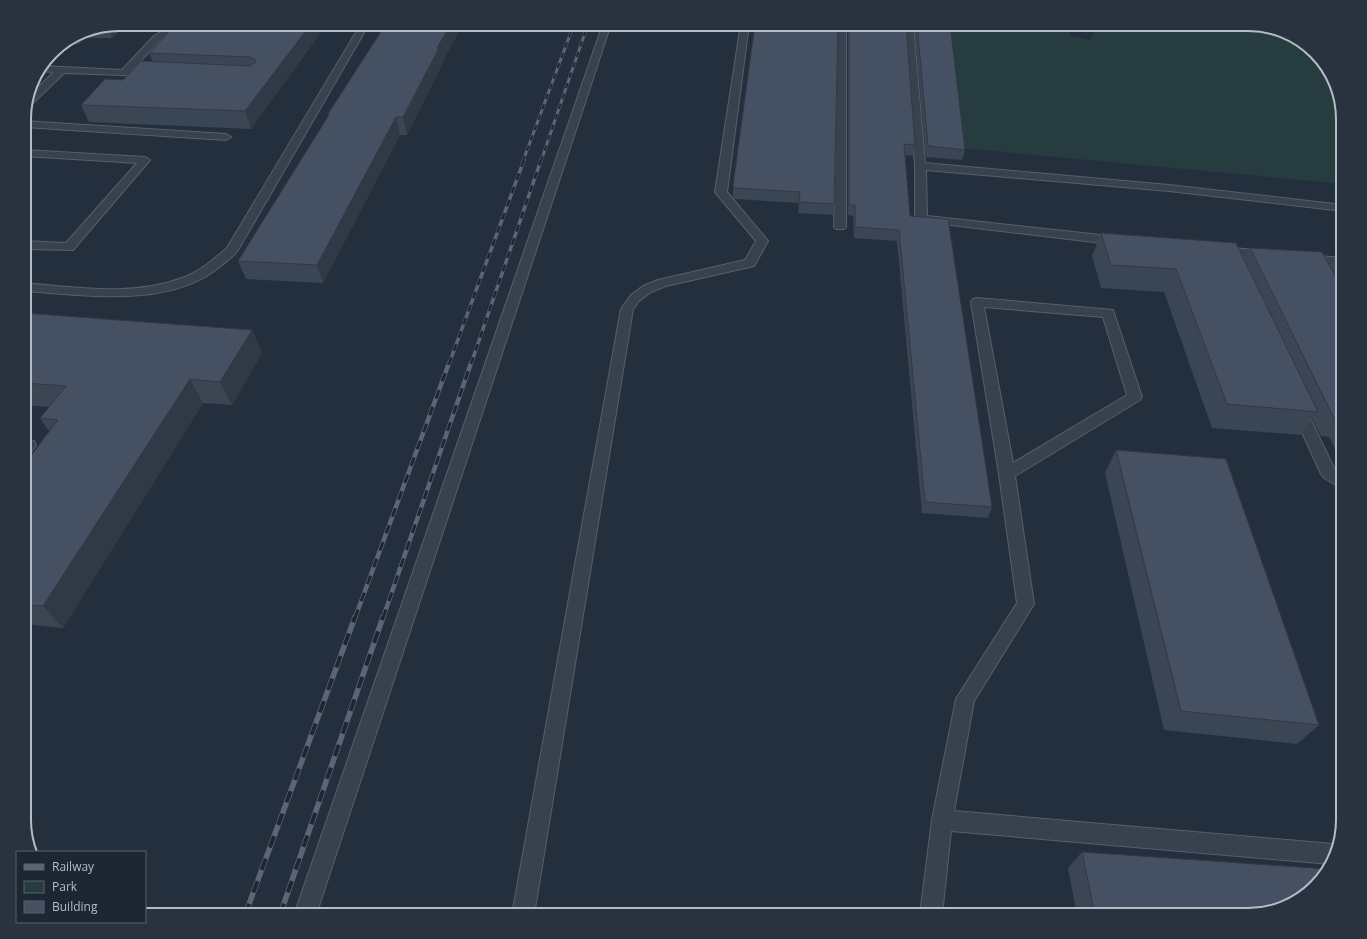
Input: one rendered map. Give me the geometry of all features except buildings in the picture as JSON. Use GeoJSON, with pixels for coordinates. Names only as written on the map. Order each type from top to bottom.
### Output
{"type":"FeatureCollection","features":[{"type":"Feature","properties":{"kind":"lane"},"geometry":{"type":"LineString","coordinates":[[124,73],[157,38],[168,31]]}},
{"type":"Feature","properties":{"kind":"lane"},"geometry":{"type":"LineString","coordinates":[[31,287],[95,291],[148,291],[169,287],[189,280],[207,271],[221,261],[232,250],[361,31]]}},
{"type":"Feature","properties":{"kind":"lane"},"geometry":{"type":"LineString","coordinates":[[307,908],[605,31]]}},
{"type":"Feature","properties":{"kind":"lane"},"geometry":{"type":"LineString","coordinates":[[524,908],[627,309],[635,298],[647,289],[662,283],[750,264],[762,241],[721,192],[744,31]]}},
{"type":"Feature","properties":{"kind":"lane"},"geometry":{"type":"LineString","coordinates":[[840,228],[842,31]]}},
{"type":"Feature","properties":{"kind":"lane"},"geometry":{"type":"LineString","coordinates":[[910,31],[920,166],[921,219],[1127,242]]}},
{"type":"Feature","properties":{"kind":"lane"},"geometry":{"type":"LineString","coordinates":[[47,69],[155,74]]}},
{"type":"Feature","properties":{"kind":"lane"},"geometry":{"type":"LineString","coordinates":[[35,95],[62,70]]}},
{"type":"Feature","properties":{"kind":"lane"},"geometry":{"type":"LineString","coordinates":[[31,124],[226,137]]}},
{"type":"Feature","properties":{"kind":"lane"},"geometry":{"type":"LineString","coordinates":[[31,153],[145,160],[69,247],[31,245]]}},
{"type":"Feature","properties":{"kind":"lane"},"geometry":{"type":"LineString","coordinates":[[920,166],[1169,188],[1336,207]]}},
{"type":"Feature","properties":{"kind":"lane"},"geometry":{"type":"LineString","coordinates":[[1207,250],[1276,256]]}},
{"type":"Feature","properties":{"kind":"lane"},"geometry":{"type":"LineString","coordinates":[[1225,252],[1231,266]]}},
{"type":"Feature","properties":{"kind":"lane"},"geometry":{"type":"LineString","coordinates":[[1298,258],[1336,261]]}},
{"type":"Feature","properties":{"kind":"lane"},"geometry":{"type":"LineString","coordinates":[[1312,259],[1320,273]]}},
{"type":"Feature","properties":{"kind":"lane"},"geometry":{"type":"LineString","coordinates":[[932,908],[942,820],[965,699],[1026,604],[1007,474],[977,302],[1108,313],[1135,397],[1007,474]]}},
{"type":"Feature","properties":{"kind":"lane"},"geometry":{"type":"LineString","coordinates":[[1292,395],[1329,474],[1336,478]]}},
{"type":"Feature","properties":{"kind":"lane"},"geometry":{"type":"LineString","coordinates":[[942,820],[1329,854]]}},
{"type":"Feature","properties":{"kind":"green space"},"geometry":{"type":"Polygon","coordinates":[[[948,31],[1071,31],[1069,35],[1090,40],[1094,31],[1254,31],[1276,36],[1297,46],[1318,65],[1324,75],[1333,96],[1335,107],[1336,183],[961,148],[948,31]]]}},
{"type":"Feature","properties":{"kind":"railway"},"geometry":{"type":"LineString","coordinates":[[523,161],[571,31]]}},
{"type":"Feature","properties":{"kind":"railway"},"geometry":{"type":"LineString","coordinates":[[541,161],[586,31]]}},
{"type":"Feature","properties":{"kind":"railway"},"geometry":{"type":"LineString","coordinates":[[449,364],[524,160]]}},
{"type":"Feature","properties":{"kind":"railway"},"geometry":{"type":"LineString","coordinates":[[471,364],[541,160]]}},
{"type":"Feature","properties":{"kind":"railway"},"geometry":{"type":"LineString","coordinates":[[355,618],[449,363]]}},
{"type":"Feature","properties":{"kind":"railway"},"geometry":{"type":"LineString","coordinates":[[383,618],[471,363]]}},
{"type":"Feature","properties":{"kind":"railway"},"geometry":{"type":"LineString","coordinates":[[248,908],[355,617]]}},
{"type":"Feature","properties":{"kind":"railway"},"geometry":{"type":"LineString","coordinates":[[282,908],[383,617]]}}]}
